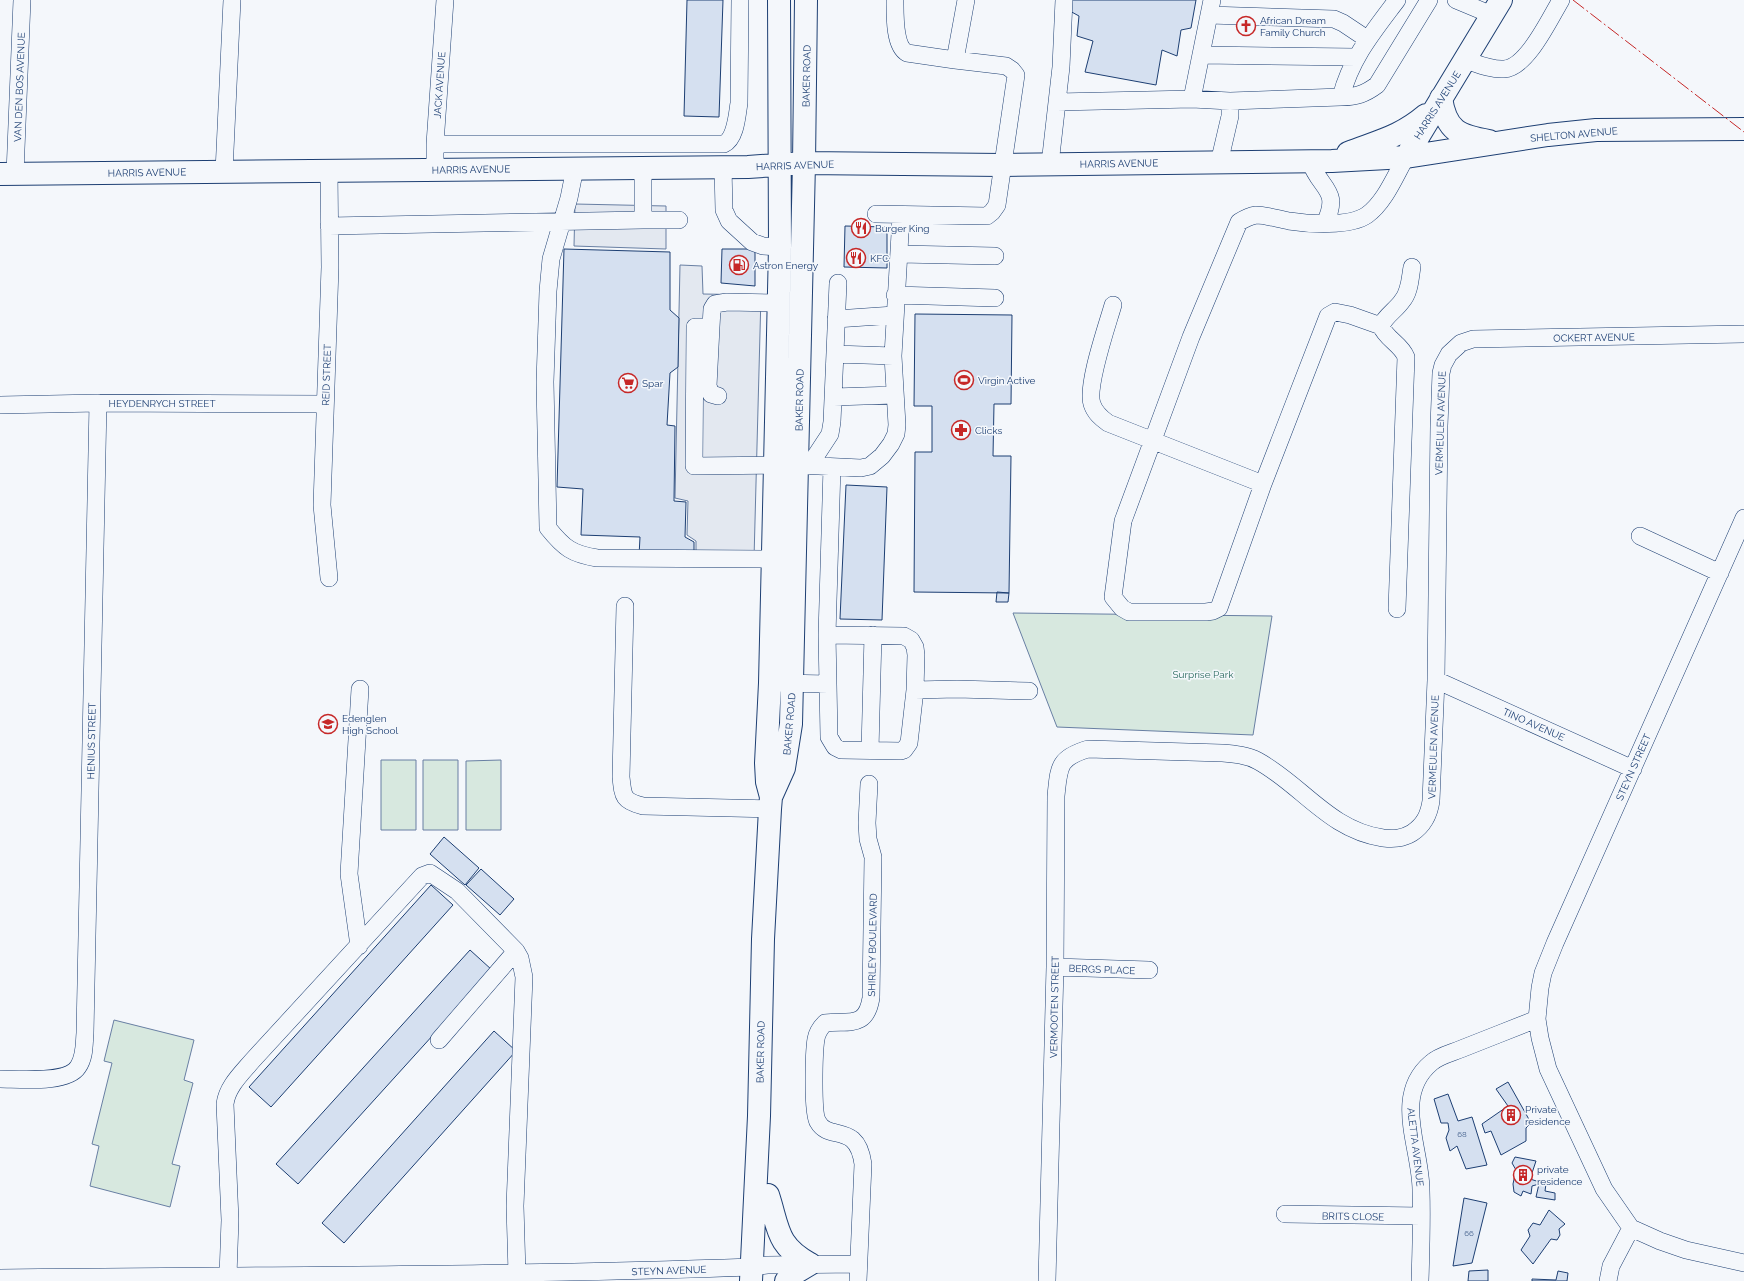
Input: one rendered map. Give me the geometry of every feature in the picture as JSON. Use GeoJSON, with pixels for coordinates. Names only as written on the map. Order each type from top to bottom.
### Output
{"type":"FeatureCollection","features":[{"type":"Feature","properties":{"kind":"main road","name":"BAKER ROAD"},"geometry":{"type":"LineString","coordinates":[[759,1273],[759,1116],[763,939],[771,803],[767,782],[766,763],[770,683],[780,247],[781,165],[779,0]]}},
{"type":"Feature","properties":{"kind":"main road","name":"BAKER ROAD"},"geometry":{"type":"LineString","coordinates":[[771,803],[784,768],[791,724],[803,465],[806,0]]}},
{"type":"Feature","properties":{"kind":"main road","name":"HARRIS AVENUE"},"geometry":{"type":"LineString","coordinates":[[8,174],[724,167],[804,164],[1002,165],[1219,163],[1332,161],[1406,157],[1497,7]]}},
{"type":"Feature","properties":{"kind":"main road"},"geometry":{"type":"LineString","coordinates":[[1440,100],[1447,120],[1456,132],[1472,138],[1498,142]]}},
{"type":"Feature","properties":{"kind":"main road"},"geometry":{"type":"LineString","coordinates":[[1332,161],[1343,155],[1404,131],[1427,114],[1440,100]]}},
{"type":"Feature","properties":{"kind":"main road","name":"SHELTON AVENUE"},"geometry":{"type":"LineString","coordinates":[[1406,157],[1449,152],[1498,142],[1596,130],[1744,128]]}},
{"type":"Feature","properties":{"kind":"main road","name":"BAKER ROAD"},"geometry":{"type":"LineString","coordinates":[[759,1116],[770,1147],[768,1195],[759,1273]]}},
{"type":"Feature","properties":{"kind":"main road"},"geometry":{"type":"LineString","coordinates":[[768,1195],[781,1239],[795,1256],[810,1264]]}},
{"type":"Feature","properties":{"kind":"main road"},"geometry":{"type":"LineString","coordinates":[[786,1281],[790,1276],[810,1264]]}},
{"type":"Feature","properties":{"kind":"street","name":"VAN DEN BOS AVENUE"},"geometry":{"type":"LineString","coordinates":[[8,174],[22,0]]}},
{"type":"Feature","properties":{"kind":"street"},"geometry":{"type":"LineString","coordinates":[[224,172],[232,0]]}},
{"type":"Feature","properties":{"kind":"street","name":"JACK AVENUE"},"geometry":{"type":"LineString","coordinates":[[435,170],[445,0]]}},
{"type":"Feature","properties":{"kind":"street"},"geometry":{"type":"LineString","coordinates":[[436,144],[724,144],[731,137],[737,119],[739,103],[740,0]]}},
{"type":"Feature","properties":{"kind":"street"},"geometry":{"type":"LineString","coordinates":[[876,214],[901,216],[990,215],[998,201],[1016,75],[1006,66],[955,60],[907,53],[903,51],[897,38],[895,0]]}},
{"type":"Feature","properties":{"kind":"street"},"geometry":{"type":"LineString","coordinates":[[955,60],[966,0]]}},
{"type":"Feature","properties":{"kind":"street"},"geometry":{"type":"LineString","coordinates":[[1050,164],[1061,66],[1064,0]]}},
{"type":"Feature","properties":{"kind":"street"},"geometry":{"type":"LineString","coordinates":[[1341,97],[1361,35],[1397,0]]}},
{"type":"Feature","properties":{"kind":"street"},"geometry":{"type":"LineString","coordinates":[[1057,102],[1192,99],[1230,101],[1359,96],[1368,92],[1377,85],[1429,0]]}},
{"type":"Feature","properties":{"kind":"street"},"geometry":{"type":"LineString","coordinates":[[1456,0],[1497,7]]}},
{"type":"Feature","properties":{"kind":"street"},"geometry":{"type":"LineString","coordinates":[[1466,60],[1493,69],[1505,70],[1512,68],[1526,56],[1561,0]]}},
{"type":"Feature","properties":{"kind":"street"},"geometry":{"type":"LineString","coordinates":[[1192,99],[1202,55],[1210,8],[1334,19],[1361,35]]}},
{"type":"Feature","properties":{"kind":"street"},"geometry":{"type":"LineString","coordinates":[[1202,55],[1354,57]]}},
{"type":"Feature","properties":{"kind":"street"},"geometry":{"type":"LineString","coordinates":[[1219,163],[1230,116],[1230,101]]}},
{"type":"Feature","properties":{"kind":"street"},"geometry":{"type":"LineString","coordinates":[[1397,609],[1406,357],[1402,350],[1386,335],[1381,326],[1343,313],[1335,312],[1328,316],[1263,484],[1219,608],[1211,612],[1125,610],[1113,597],[1123,521],[1199,317],[1239,222],[1245,218],[1256,215],[1290,221],[1325,223],[1353,220],[1368,214],[1380,202],[1406,157]]}},
{"type":"Feature","properties":{"kind":"street"},"geometry":{"type":"LineString","coordinates":[[1310,161],[1314,173],[1327,188],[1331,197],[1331,211],[1325,223]]}},
{"type":"Feature","properties":{"kind":"street"},"geometry":{"type":"LineString","coordinates":[[724,167],[724,210],[729,221],[752,242],[763,246],[780,247]]}},
{"type":"Feature","properties":{"kind":"street"},"geometry":{"type":"LineString","coordinates":[[575,168],[563,221],[551,259],[548,290],[545,382],[548,528],[561,544],[572,551],[583,556],[597,558],[773,560]]}},
{"type":"Feature","properties":{"kind":"street"},"geometry":{"type":"LineString","coordinates":[[643,168],[643,220]]}},
{"type":"Feature","properties":{"kind":"street","name":"REID STREET"},"geometry":{"type":"LineString","coordinates":[[329,171],[330,267],[322,505],[329,578]]}},
{"type":"Feature","properties":{"kind":"street"},"geometry":{"type":"LineString","coordinates":[[711,327],[695,327],[694,466],[803,465],[867,468],[885,452],[894,441],[897,425],[894,395],[893,356],[894,315],[900,254],[901,216]]}},
{"type":"Feature","properties":{"kind":"street"},"geometry":{"type":"LineString","coordinates":[[329,226],[679,220]]}},
{"type":"Feature","properties":{"kind":"street"},"geometry":{"type":"LineString","coordinates":[[900,254],[995,256]]}},
{"type":"Feature","properties":{"kind":"street"},"geometry":{"type":"LineString","coordinates":[[1381,326],[1384,320],[1404,298],[1408,289],[1412,267]]}},
{"type":"Feature","properties":{"kind":"street"},"geometry":{"type":"LineString","coordinates":[[803,465],[830,434],[834,396],[838,283]]}},
{"type":"Feature","properties":{"kind":"street"},"geometry":{"type":"LineString","coordinates":[[896,295],[996,298]]}},
{"type":"Feature","properties":{"kind":"street"},"geometry":{"type":"LineString","coordinates":[[718,396],[711,394],[708,386],[712,309],[715,304],[727,302],[779,303]]}},
{"type":"Feature","properties":{"kind":"street"},"geometry":{"type":"LineString","coordinates":[[1113,305],[1096,365],[1092,390],[1092,405],[1097,413],[1108,423],[1263,484]]}},
{"type":"Feature","properties":{"kind":"street"},"geometry":{"type":"LineString","coordinates":[[836,319],[894,315]]}},
{"type":"Feature","properties":{"kind":"street","name":"OCKERT AVENUE"},"geometry":{"type":"LineString","coordinates":[[1449,354],[1461,343],[1473,339],[1744,334]]}},
{"type":"Feature","properties":{"kind":"street"},"geometry":{"type":"LineString","coordinates":[[835,354],[893,356]]}},
{"type":"Feature","properties":{"kind":"street","name":"VERMEULEN AVENUE"},"geometry":{"type":"LineString","coordinates":[[1088,749],[1222,753],[1240,755],[1256,760],[1273,770],[1346,827],[1370,836],[1399,839],[1408,836],[1425,822],[1429,810],[1436,680],[1439,418],[1441,373],[1443,365],[1449,354]]}},
{"type":"Feature","properties":{"kind":"street"},"geometry":{"type":"LineString","coordinates":[[834,396],[894,395]]}},
{"type":"Feature","properties":{"kind":"street","name":"HEYDENRYCH STREET"},"geometry":{"type":"LineString","coordinates":[[0,405],[98,403],[325,404]]}},
{"type":"Feature","properties":{"kind":"street","name":"HENIUS STREET"},"geometry":{"type":"LineString","coordinates":[[0,1079],[57,1078],[70,1074],[78,1068],[83,1055],[85,1034],[98,403]]}},
{"type":"Feature","properties":{"kind":"street"},"geometry":{"type":"LineString","coordinates":[[827,635],[906,637],[911,640],[915,647],[916,655],[915,690],[911,731],[907,747],[901,751],[841,750],[831,743],[829,737],[827,635],[832,467]]}},
{"type":"Feature","properties":{"kind":"street","name":"STEYN STREET"},"geometry":{"type":"LineString","coordinates":[[1630,1228],[1604,1189],[1548,1069],[1537,1019],[1540,988],[1555,943],[1744,518]]}},
{"type":"Feature","properties":{"kind":"street"},"geometry":{"type":"LineString","coordinates":[[1640,536],[1720,572]]}},
{"type":"Feature","properties":{"kind":"street"},"geometry":{"type":"LineString","coordinates":[[624,606],[621,777],[623,795],[627,800],[643,806],[771,803]]}},
{"type":"Feature","properties":{"kind":"street"},"geometry":{"type":"LineString","coordinates":[[870,750],[873,636]]}},
{"type":"Feature","properties":{"kind":"street","name":"TINO AVENUE"},"geometry":{"type":"LineString","coordinates":[[1436,680],[1632,769]]}},
{"type":"Feature","properties":{"kind":"street"},"geometry":{"type":"LineString","coordinates":[[770,683],[793,682],[828,684]]}},
{"type":"Feature","properties":{"kind":"street"},"geometry":{"type":"LineString","coordinates":[[358,946],[349,874],[360,689]]}},
{"type":"Feature","properties":{"kind":"street"},"geometry":{"type":"LineString","coordinates":[[915,690],[957,689],[1029,692]]}},
{"type":"Feature","properties":{"kind":"street","name":"VERMOOTEN STREET"},"geometry":{"type":"LineString","coordinates":[[1047,1281],[1055,968],[1056,796],[1058,775],[1063,763],[1074,753],[1088,749]]}},
{"type":"Feature","properties":{"kind":"street","name":"SHIRLEY BOULEVARD"},"geometry":{"type":"LineString","coordinates":[[858,1281],[863,1164],[861,1151],[855,1142],[845,1134],[823,1128],[818,1122],[815,1114],[815,1080],[816,1038],[820,1028],[824,1023],[852,1022],[862,1019],[869,1010],[871,998],[873,857],[868,839],[869,784]]}},
{"type":"Feature","properties":{"kind":"street"},"geometry":{"type":"LineString","coordinates":[[228,1276],[230,1220],[224,1104],[232,1085],[252,1061],[422,876],[430,873],[456,891],[516,951],[520,958],[524,977],[515,1206],[517,1273]]}},
{"type":"Feature","properties":{"kind":"street"},"geometry":{"type":"LineString","coordinates":[[439,1040],[516,951]]}},
{"type":"Feature","properties":{"kind":"street","name":"BERGS PLACE"},"geometry":{"type":"LineString","coordinates":[[1055,968],[1149,970]]}},
{"type":"Feature","properties":{"kind":"street","name":"ALETTA AVENUE"},"geometry":{"type":"LineString","coordinates":[[1420,1281],[1422,1188],[1412,1129],[1410,1107],[1413,1089],[1418,1077],[1431,1062],[1537,1019]]}},
{"type":"Feature","properties":{"kind":"street","name":"BRITS CLOSE"},"geometry":{"type":"LineString","coordinates":[[1285,1214],[1421,1216]]}},
{"type":"Feature","properties":{"kind":"street"},"geometry":{"type":"LineString","coordinates":[[1608,1281],[1611,1266],[1630,1228],[1686,1250],[1744,1263]]}},
{"type":"Feature","properties":{"kind":"street","name":"STEYN AVENUE"},"geometry":{"type":"LineString","coordinates":[[0,1278],[168,1279],[228,1276],[369,1278],[517,1273],[553,1277],[603,1273],[759,1273],[810,1264],[858,1264]]}},
{"type":"Feature","properties":{"kind":"green space","name":"Surprise Park"},"geometry":{"type":"Polygon","coordinates":[[[1013,613],[1272,616],[1253,735],[1057,727],[1013,613]]]}},
{"type":"Feature","properties":{"kind":"green space"},"geometry":{"type":"Polygon","coordinates":[[[381,760],[416,760],[416,830],[381,830],[381,760]]]}},
{"type":"Feature","properties":{"kind":"green space"},"geometry":{"type":"Polygon","coordinates":[[[423,760],[458,760],[458,830],[423,830],[423,760]]]}},
{"type":"Feature","properties":{"kind":"green space"},"geometry":{"type":"Polygon","coordinates":[[[501,760],[501,830],[466,830],[466,761],[501,760]]]}},
{"type":"Feature","properties":{"kind":"green space"},"geometry":{"type":"Polygon","coordinates":[[[114,1020],[194,1040],[184,1080],[193,1083],[172,1164],[180,1166],[170,1207],[90,1186],[99,1146],[92,1144],[112,1063],[104,1061],[114,1020]]]}},
{"type":"Feature","properties":{"kind":"shaded area"},"geometry":{"type":"Polygon","coordinates":[[[575,204],[666,206],[666,249],[574,246],[575,204]]]}},
{"type":"Feature","properties":{"kind":"shaded area"},"geometry":{"type":"Polygon","coordinates":[[[680,265],[702,266],[703,294],[761,295],[754,559],[696,556],[696,541],[687,535],[688,501],[675,498],[680,265]]]}},
{"type":"Feature","properties":{"kind":"building"},"geometry":{"type":"Polygon","coordinates":[[[687,0],[723,0],[719,117],[684,116],[687,0]]]}},
{"type":"Feature","properties":{"kind":"building"},"geometry":{"type":"Polygon","coordinates":[[[1072,0],[1196,0],[1191,28],[1181,30],[1177,56],[1162,50],[1156,85],[1085,72],[1093,41],[1077,36],[1079,16],[1068,10],[1072,0]]]}},
{"type":"Feature","properties":{"kind":"building"},"geometry":{"type":"Polygon","coordinates":[[[845,226],[887,227],[887,268],[844,267],[845,226]]]}},
{"type":"Feature","properties":{"kind":"building"},"geometry":{"type":"Polygon","coordinates":[[[564,249],[670,252],[670,310],[679,318],[678,367],[670,373],[667,425],[675,426],[674,501],[686,502],[685,537],[694,542],[694,557],[639,556],[640,537],[581,535],[583,489],[557,487],[564,249]]]}},
{"type":"Feature","properties":{"kind":"building"},"geometry":{"type":"Polygon","coordinates":[[[722,249],[755,249],[755,286],[721,283],[722,249]]]}},
{"type":"Feature","properties":{"kind":"building"},"geometry":{"type":"Polygon","coordinates":[[[915,314],[1012,315],[1011,404],[994,404],[993,456],[1011,456],[1009,593],[914,592],[915,452],[932,452],[932,406],[914,406],[915,314]]]}},
{"type":"Feature","properties":{"kind":"building"},"geometry":{"type":"Polygon","coordinates":[[[846,485],[887,487],[882,620],[840,619],[846,485]]]}},
{"type":"Feature","properties":{"kind":"building"},"geometry":{"type":"Polygon","coordinates":[[[997,592],[1009,593],[1008,602],[996,602],[997,592]]]}},
{"type":"Feature","properties":{"kind":"building"},"geometry":{"type":"Polygon","coordinates":[[[444,837],[479,868],[465,885],[430,854],[444,837]]]}},
{"type":"Feature","properties":{"kind":"building"},"geometry":{"type":"Polygon","coordinates":[[[481,869],[514,899],[500,915],[466,885],[481,869]]]}},
{"type":"Feature","properties":{"kind":"building"},"geometry":{"type":"Polygon","coordinates":[[[431,885],[453,905],[271,1107],[249,1087],[431,885]]]}},
{"type":"Feature","properties":{"kind":"building"},"geometry":{"type":"Polygon","coordinates":[[[470,950],[492,970],[298,1184],[276,1164],[470,950]]]}},
{"type":"Feature","properties":{"kind":"building"},"geometry":{"type":"Polygon","coordinates":[[[494,1031],[516,1051],[344,1243],[322,1223],[494,1031]]]}},
{"type":"Feature","properties":{"kind":"building","name":"Private residence"},"geometry":{"type":"Polygon","coordinates":[[[1508,1082],[1531,1123],[1526,1128],[1526,1141],[1501,1155],[1491,1131],[1485,1133],[1482,1124],[1508,1106],[1496,1089],[1508,1082]]]}},
{"type":"Feature","properties":{"kind":"building"},"geometry":{"type":"Polygon","coordinates":[[[1448,1094],[1458,1121],[1472,1117],[1487,1165],[1466,1169],[1457,1146],[1450,1151],[1446,1138],[1449,1130],[1448,1123],[1441,1123],[1434,1099],[1448,1094]]]}},
{"type":"Feature","properties":{"kind":"building","name":"private residence"},"geometry":{"type":"Polygon","coordinates":[[[1515,1157],[1536,1161],[1530,1179],[1546,1184],[1545,1191],[1555,1193],[1555,1200],[1536,1197],[1539,1184],[1532,1186],[1531,1194],[1523,1191],[1521,1196],[1514,1192],[1513,1184],[1516,1170],[1512,1163],[1515,1157]]]}},
{"type":"Feature","properties":{"kind":"building"},"geometry":{"type":"Polygon","coordinates":[[[1464,1198],[1487,1203],[1472,1263],[1453,1266],[1464,1198]]]}},
{"type":"Feature","properties":{"kind":"building","name":"Private residence"},"geometry":{"type":"Polygon","coordinates":[[[1549,1210],[1565,1224],[1559,1229],[1560,1235],[1557,1240],[1551,1239],[1533,1264],[1521,1250],[1530,1236],[1528,1230],[1533,1223],[1540,1225],[1549,1210]]]}},
{"type":"Feature","properties":{"kind":"building"},"geometry":{"type":"Polygon","coordinates":[[[1488,1270],[1488,1281],[1468,1281],[1469,1271],[1488,1270]]]}},
{"type":"Feature","properties":{"kind":"building"},"geometry":{"type":"Polygon","coordinates":[[[1558,1271],[1568,1273],[1567,1281],[1532,1281],[1532,1279],[1556,1280],[1558,1271]]]}},
{"type":"Feature","properties":{"kind":"power"},"geometry":{"type":"LineString","coordinates":[[1573,0],[1744,132]]}},
{"type":"Feature","properties":{"kind":"place","name":"African Dream Family Church"},"geometry":{"type":"Point","coordinates":[1246,26]}},
{"type":"Feature","properties":{"kind":"place","name":"Burger King"},"geometry":{"type":"Point","coordinates":[861,228]}},
{"type":"Feature","properties":{"kind":"place","name":"KFC"},"geometry":{"type":"Point","coordinates":[856,258]}},
{"type":"Feature","properties":{"kind":"place","name":"Astron Energy"},"geometry":{"type":"Point","coordinates":[739,265]}},
{"type":"Feature","properties":{"kind":"place","name":"Virgin Active"},"geometry":{"type":"Point","coordinates":[964,380]}},
{"type":"Feature","properties":{"kind":"place","name":"Spar"},"geometry":{"type":"Point","coordinates":[628,383]}},
{"type":"Feature","properties":{"kind":"place","name":"Clicks"},"geometry":{"type":"Point","coordinates":[961,430]}},
{"type":"Feature","properties":{"kind":"place","name":"Edenglen High School"},"geometry":{"type":"Point","coordinates":[328,724]}},
{"type":"Feature","properties":{"kind":"place","name":"Private residence"},"geometry":{"type":"Point","coordinates":[1511,1115]}},
{"type":"Feature","properties":{"kind":"place","name":"private residence"},"geometry":{"type":"Point","coordinates":[1523,1175]}}]}
